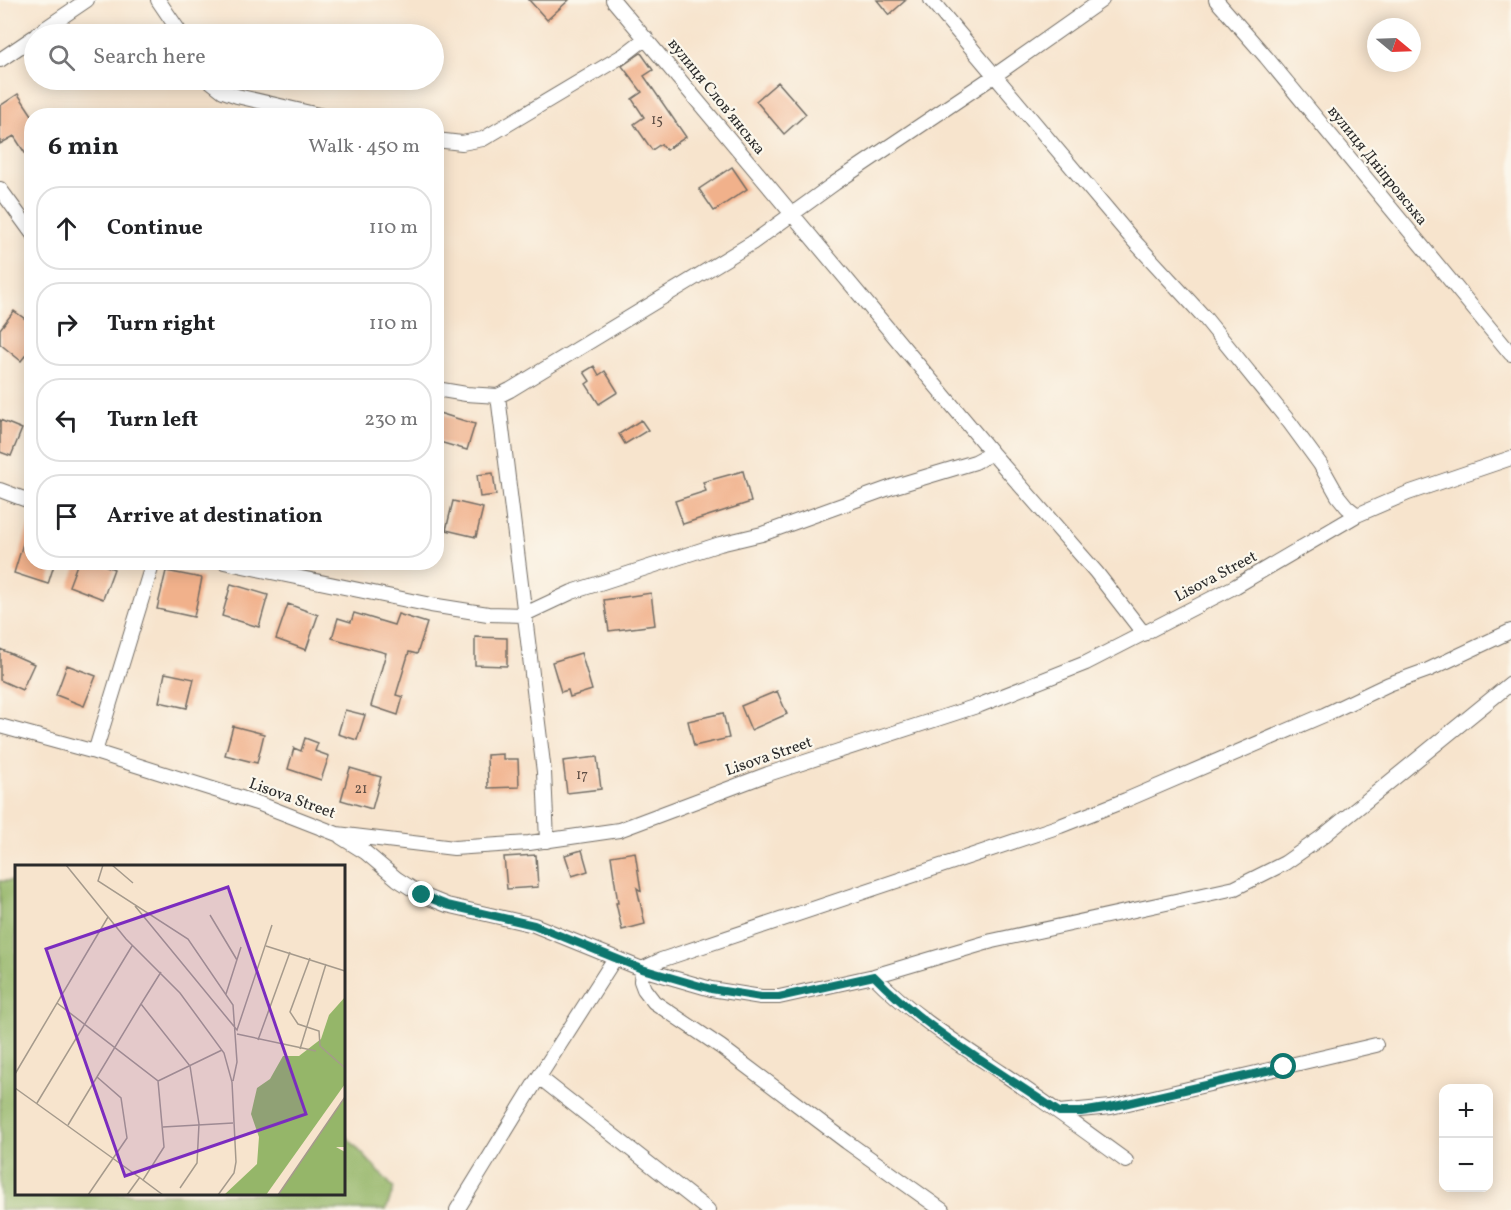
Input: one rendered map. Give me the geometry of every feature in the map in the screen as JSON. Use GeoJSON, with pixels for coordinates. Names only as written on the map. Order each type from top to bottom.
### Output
{"type":"FeatureCollection","features":[{"type":"Feature","properties":{"kind":"street"},"geometry":{"type":"LineString","coordinates":[[53,24],[87,0]]}},
{"type":"Feature","properties":{"kind":"street"},"geometry":{"type":"LineString","coordinates":[[158,0],[174,24]]}},
{"type":"Feature","properties":{"kind":"street","name":"вулиця Словʼянська"},"geometry":{"type":"LineString","coordinates":[[613,0],[992,453],[1096,572],[1144,634]]}},
{"type":"Feature","properties":{"kind":"street"},"geometry":{"type":"LineString","coordinates":[[931,0],[1134,241],[1205,318],[1290,423],[1343,501],[1358,514]]}},
{"type":"Feature","properties":{"kind":"street"},"geometry":{"type":"LineString","coordinates":[[444,390],[498,396],[555,363],[743,249],[845,176],[1102,0]]}},
{"type":"Feature","properties":{"kind":"street","name":"вулиця Дніпровська"},"geometry":{"type":"LineString","coordinates":[[1216,0],[1274,66],[1511,354]]}},
{"type":"Feature","properties":{"kind":"street"},"geometry":{"type":"LineString","coordinates":[[444,141],[462,143],[483,139],[624,55],[646,38]]}},
{"type":"Feature","properties":{"kind":"street"},"geometry":{"type":"LineString","coordinates":[[0,60],[24,44]]}},
{"type":"Feature","properties":{"kind":"street"},"geometry":{"type":"LineString","coordinates":[[223,90],[237,96],[289,108]]}},
{"type":"Feature","properties":{"kind":"street"},"geometry":{"type":"LineString","coordinates":[[0,189],[24,222]]}},
{"type":"Feature","properties":{"kind":"street"},"geometry":{"type":"LineString","coordinates":[[498,396],[544,772],[548,841]]}},
{"type":"Feature","properties":{"kind":"street"},"geometry":{"type":"LineString","coordinates":[[263,570],[431,605],[488,614],[523,615],[572,592],[720,544],[762,534],[892,487],[975,462],[992,453]]}},
{"type":"Feature","properties":{"kind":"street","name":"Lisova Street"},"geometry":{"type":"LineString","coordinates":[[0,726],[95,752],[260,804],[337,834],[454,848],[548,841],[619,830],[768,774],[980,705],[1086,663],[1280,561],[1358,514],[1408,493],[1511,458]]}},
{"type":"Feature","properties":{"kind":"street"},"geometry":{"type":"LineString","coordinates":[[0,490],[24,499]]}},
{"type":"Feature","properties":{"kind":"street"},"geometry":{"type":"LineString","coordinates":[[95,752],[151,570]]}},
{"type":"Feature","properties":{"kind":"street"},"geometry":{"type":"LineString","coordinates":[[642,969],[661,960],[1060,826],[1324,715],[1511,631]]}},
{"type":"Feature","properties":{"kind":"street"},"geometry":{"type":"LineString","coordinates":[[337,834],[365,852],[397,879],[422,895],[447,905],[534,925],[642,969],[711,989],[761,997],[797,994],[874,976],[992,941],[1235,888],[1285,863],[1322,837],[1511,683]]}},
{"type":"Feature","properties":{"kind":"street"},"geometry":{"type":"LineString","coordinates":[[458,1210],[615,958]]}},
{"type":"Feature","properties":{"kind":"street"},"geometry":{"type":"LineString","coordinates":[[642,969],[641,981],[654,1002],[721,1047],[942,1210]]}},
{"type":"Feature","properties":{"kind":"street"},"geometry":{"type":"LineString","coordinates":[[874,976],[892,995],[930,1026],[1059,1112],[1126,1161]]}},
{"type":"Feature","properties":{"kind":"street"},"geometry":{"type":"LineString","coordinates":[[1059,1112],[1081,1112],[1111,1107],[1376,1045]]}},
{"type":"Feature","properties":{"kind":"street"},"geometry":{"type":"LineString","coordinates":[[539,1077],[708,1210]]}},
{"type":"Feature","properties":{"kind":"green space"},"geometry":{"type":"Polygon","coordinates":[[[0,881],[15,881],[15,1195],[345,1195],[345,1135],[394,1188],[386,1210],[0,1210],[0,881]]]}},
{"type":"Feature","properties":{"kind":"building"},"geometry":{"type":"Polygon","coordinates":[[[529,0],[569,0],[547,20],[529,0]]]}},
{"type":"Feature","properties":{"kind":"building"},"geometry":{"type":"Polygon","coordinates":[[[877,0],[906,0],[889,15],[877,0]]]}},
{"type":"Feature","properties":{"kind":"building"},"geometry":{"type":"Polygon","coordinates":[[[641,53],[653,70],[644,76],[686,137],[666,150],[661,144],[652,150],[634,124],[644,117],[632,99],[642,92],[622,66],[641,53]]]}},
{"type":"Feature","properties":{"kind":"building"},"geometry":{"type":"Polygon","coordinates":[[[778,82],[806,114],[784,134],[756,101],[778,82]]]}},
{"type":"Feature","properties":{"kind":"building"},"geometry":{"type":"Polygon","coordinates":[[[18,94],[27,108],[24,108],[24,152],[14,136],[0,144],[0,106],[18,94]]]}},
{"type":"Feature","properties":{"kind":"building"},"geometry":{"type":"Polygon","coordinates":[[[732,167],[747,189],[714,211],[699,189],[732,167]]]}},
{"type":"Feature","properties":{"kind":"building"},"geometry":{"type":"Polygon","coordinates":[[[14,311],[24,318],[24,357],[21,361],[0,344],[0,329],[14,311]]]}},
{"type":"Feature","properties":{"kind":"building"},"geometry":{"type":"Polygon","coordinates":[[[594,366],[599,375],[605,371],[618,392],[599,404],[586,384],[590,381],[584,372],[594,366]]]}},
{"type":"Feature","properties":{"kind":"building"},"geometry":{"type":"Polygon","coordinates":[[[444,415],[475,424],[467,450],[444,443],[444,415]]]}},
{"type":"Feature","properties":{"kind":"building"},"geometry":{"type":"Polygon","coordinates":[[[0,420],[22,429],[11,456],[0,452],[0,420]]]}},
{"type":"Feature","properties":{"kind":"building"},"geometry":{"type":"Polygon","coordinates":[[[641,420],[648,430],[625,444],[619,434],[641,420]]]}},
{"type":"Feature","properties":{"kind":"building"},"geometry":{"type":"Polygon","coordinates":[[[743,471],[751,502],[683,524],[675,501],[706,491],[703,482],[743,471]]]}},
{"type":"Feature","properties":{"kind":"building"},"geometry":{"type":"Polygon","coordinates":[[[493,473],[496,495],[480,497],[477,475],[493,473]]]}},
{"type":"Feature","properties":{"kind":"building"},"geometry":{"type":"Polygon","coordinates":[[[453,501],[483,508],[476,537],[446,530],[453,501]]]}},
{"type":"Feature","properties":{"kind":"building"},"geometry":{"type":"Polygon","coordinates":[[[24,540],[24,570],[52,570],[48,584],[14,573],[24,540]]]}},
{"type":"Feature","properties":{"kind":"building"},"geometry":{"type":"Polygon","coordinates":[[[75,570],[114,570],[103,599],[69,586],[75,570]]]}},
{"type":"Feature","properties":{"kind":"building"},"geometry":{"type":"Polygon","coordinates":[[[166,571],[202,578],[194,617],[157,609],[166,571]]]}},
{"type":"Feature","properties":{"kind":"building"},"geometry":{"type":"Polygon","coordinates":[[[231,584],[268,595],[259,627],[222,616],[231,584]]]}},
{"type":"Feature","properties":{"kind":"building"},"geometry":{"type":"Polygon","coordinates":[[[651,593],[655,625],[609,631],[604,600],[651,593]]]}},
{"type":"Feature","properties":{"kind":"building"},"geometry":{"type":"Polygon","coordinates":[[[288,604],[318,615],[306,650],[276,639],[288,604]]]}},
{"type":"Feature","properties":{"kind":"building"},"geometry":{"type":"Polygon","coordinates":[[[354,613],[394,625],[398,614],[427,623],[417,654],[409,652],[396,695],[403,697],[398,715],[371,706],[386,653],[332,638],[338,618],[351,622],[354,613]]]}},
{"type":"Feature","properties":{"kind":"building"},"geometry":{"type":"Polygon","coordinates":[[[475,637],[507,638],[507,666],[475,665],[475,637]]]}},
{"type":"Feature","properties":{"kind":"building"},"geometry":{"type":"Polygon","coordinates":[[[0,649],[34,664],[22,690],[0,680],[0,649]]]}},
{"type":"Feature","properties":{"kind":"building"},"geometry":{"type":"Polygon","coordinates":[[[581,653],[592,690],[570,697],[568,690],[561,692],[552,662],[581,653]]]}},
{"type":"Feature","properties":{"kind":"building"},"geometry":{"type":"Polygon","coordinates":[[[67,665],[96,676],[84,706],[56,695],[67,665]]]}},
{"type":"Feature","properties":{"kind":"building"},"geometry":{"type":"Polygon","coordinates":[[[165,673],[194,679],[187,708],[159,702],[165,673]]]}},
{"type":"Feature","properties":{"kind":"building"},"geometry":{"type":"Polygon","coordinates":[[[777,691],[787,714],[751,730],[741,706],[777,691]]]}},
{"type":"Feature","properties":{"kind":"building"},"geometry":{"type":"Polygon","coordinates":[[[345,710],[365,715],[357,740],[338,734],[345,710]]]}},
{"type":"Feature","properties":{"kind":"building"},"geometry":{"type":"Polygon","coordinates":[[[723,713],[729,738],[694,746],[688,721],[723,713]]]}},
{"type":"Feature","properties":{"kind":"building"},"geometry":{"type":"Polygon","coordinates":[[[233,726],[264,734],[257,763],[225,755],[233,726]]]}},
{"type":"Feature","properties":{"kind":"building"},"geometry":{"type":"Polygon","coordinates":[[[305,738],[318,743],[315,751],[329,756],[321,780],[288,769],[294,748],[301,751],[305,738]]]}},
{"type":"Feature","properties":{"kind":"building"},"geometry":{"type":"Polygon","coordinates":[[[503,754],[503,759],[518,759],[519,787],[488,788],[487,755],[503,754]]]}},
{"type":"Feature","properties":{"kind":"building"},"geometry":{"type":"Polygon","coordinates":[[[597,757],[601,789],[567,793],[563,761],[597,757]]]}},
{"type":"Feature","properties":{"kind":"building"},"geometry":{"type":"Polygon","coordinates":[[[350,768],[381,777],[372,809],[341,800],[350,768]]]}},
{"type":"Feature","properties":{"kind":"building"},"geometry":{"type":"Polygon","coordinates":[[[582,850],[588,871],[572,876],[565,855],[582,850]]]}},
{"type":"Feature","properties":{"kind":"building"},"geometry":{"type":"Polygon","coordinates":[[[635,852],[641,891],[637,888],[645,924],[622,930],[616,903],[618,903],[611,856],[635,852]]]}},
{"type":"Feature","properties":{"kind":"building"},"geometry":{"type":"Polygon","coordinates":[[[536,855],[538,887],[507,889],[504,857],[536,855]]]}},
{"type":"Feature","properties":{"kind":"route"},"geometry":{"type":"LineString","coordinates":[[422,895],[447,905],[534,925],[642,969],[711,989],[761,997],[779,997],[874,976],[892,995],[930,1026],[1059,1112],[1081,1112],[1111,1107],[1284,1067]]}}]}
